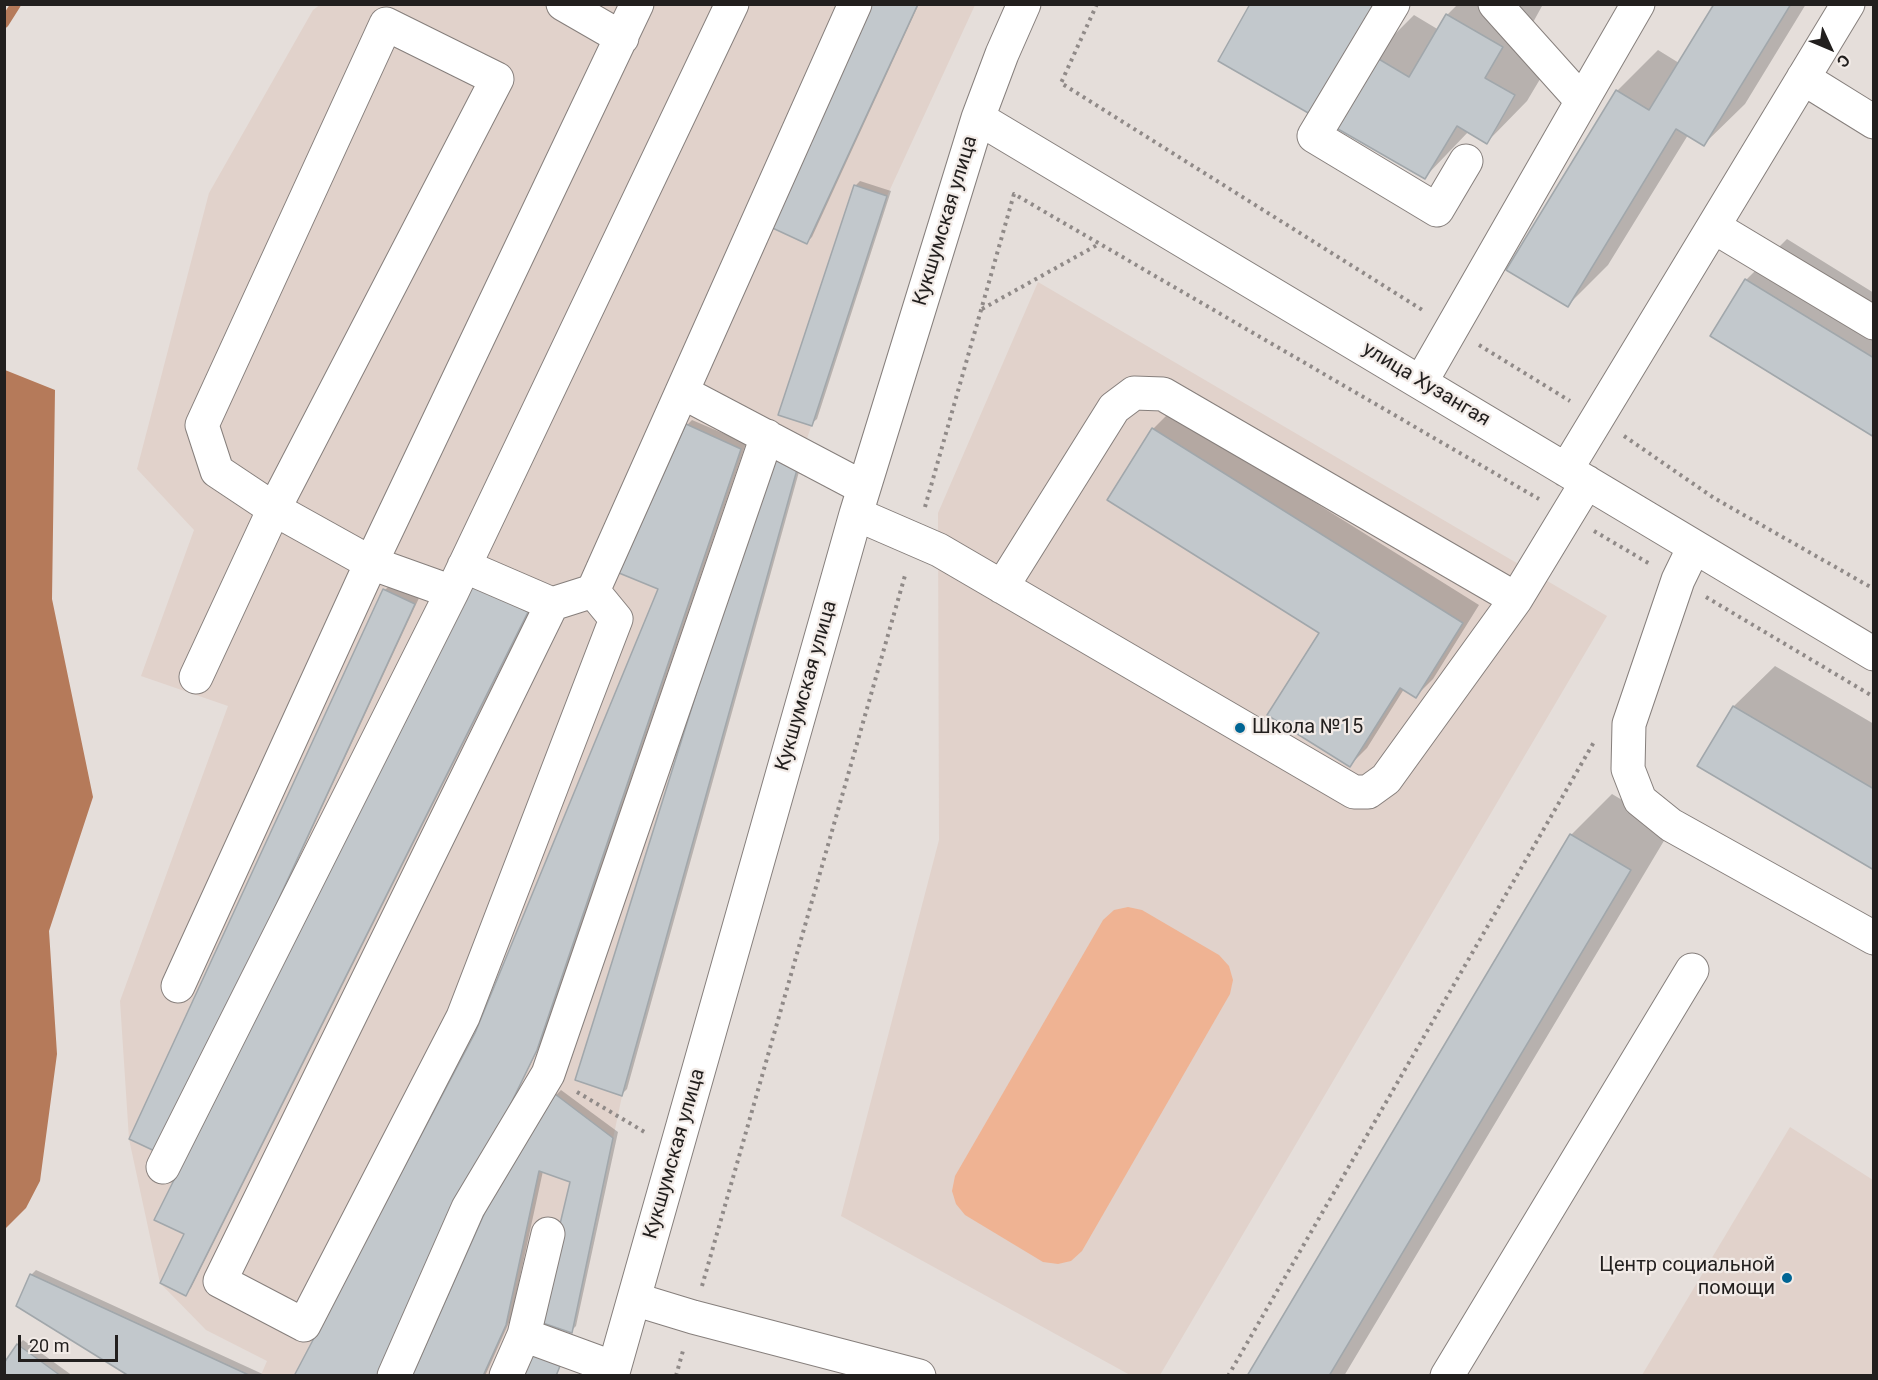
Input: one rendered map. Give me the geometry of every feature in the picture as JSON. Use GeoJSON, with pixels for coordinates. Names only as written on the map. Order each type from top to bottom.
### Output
{"type":"FeatureCollection","features":[{"type":"Feature","properties":{"kind":"street"},"geometry":{"type":"LineString","coordinates":[[563,4],[622,38]]}},
{"type":"Feature","properties":{"kind":"street"},"geometry":{"type":"LineString","coordinates":[[178,986],[371,563],[637,4]]}},
{"type":"Feature","properties":{"kind":"street"},"geometry":{"type":"LineString","coordinates":[[163,1167],[458,579],[732,4]]}},
{"type":"Feature","properties":{"kind":"street"},"geometry":{"type":"LineString","coordinates":[[196,677],[274,509],[497,79],[386,24],[202,425],[217,471],[274,509],[371,563],[458,579],[552,604],[593,591],[855,4]]}},
{"type":"Feature","properties":{"kind":"street","name":"Кукшумская улица"},"geometry":{"type":"LineString","coordinates":[[613,1372],[860,501],[978,118],[1024,4]]}},
{"type":"Feature","properties":{"kind":"street"},"geometry":{"type":"LineString","coordinates":[[1393,4],[1314,136],[1437,210],[1466,161]]}},
{"type":"Feature","properties":{"kind":"street"},"geometry":{"type":"LineString","coordinates":[[1496,4],[1582,101]]}},
{"type":"Feature","properties":{"kind":"street"},"geometry":{"type":"LineString","coordinates":[[1421,382],[1638,4]]}},
{"type":"Feature","properties":{"kind":"street"},"geometry":{"type":"LineString","coordinates":[[682,392],[767,436],[916,539],[939,550],[1354,792],[1368,792],[1386,779],[1516,599],[1567,516],[1577,476],[1714,227],[1848,4]]}},
{"type":"Feature","properties":{"kind":"street"},"geometry":{"type":"LineString","coordinates":[[1803,78],[1874,122]]}},
{"type":"Feature","properties":{"kind":"street","name":"улица Хузангая"},"geometry":{"type":"LineString","coordinates":[[978,118],[1874,654]]}},
{"type":"Feature","properties":{"kind":"street"},"geometry":{"type":"LineString","coordinates":[[1714,227],[1874,323]]}},
{"type":"Feature","properties":{"kind":"street"},"geometry":{"type":"LineString","coordinates":[[1002,587],[1114,408],[1134,393],[1163,394],[1516,599]]}},
{"type":"Feature","properties":{"kind":"street"},"geometry":{"type":"LineString","coordinates":[[394,1376],[468,1208],[548,1074],[767,436]]}},
{"type":"Feature","properties":{"kind":"street"},"geometry":{"type":"LineString","coordinates":[[1694,547],[1678,580],[1629,724],[1628,769],[1640,800],[1671,825],[1874,938]]}},
{"type":"Feature","properties":{"kind":"street"},"geometry":{"type":"LineString","coordinates":[[552,604],[220,1281],[304,1325],[463,1017],[616,619],[593,591]]}},
{"type":"Feature","properties":{"kind":"street"},"geometry":{"type":"LineString","coordinates":[[1447,1376],[1692,970]]}},
{"type":"Feature","properties":{"kind":"street"},"geometry":{"type":"LineString","coordinates":[[506,1376],[524,1335],[548,1234]]}},
{"type":"Feature","properties":{"kind":"street"},"geometry":{"type":"LineString","coordinates":[[634,1299],[693,1317],[919,1376]]}},
{"type":"Feature","properties":{"kind":"street"},"geometry":{"type":"LineString","coordinates":[[524,1335],[613,1372]]}},
{"type":"Feature","properties":{"kind":"path"},"geometry":{"type":"LineString","coordinates":[[1061,83],[1097,4]]}},
{"type":"Feature","properties":{"kind":"path"},"geometry":{"type":"LineString","coordinates":[[676,1376],[1014,194],[1874,696]]}},
{"type":"Feature","properties":{"kind":"path"},"geometry":{"type":"LineString","coordinates":[[981,310],[1099,244]]}},
{"type":"Feature","properties":{"kind":"path"},"geometry":{"type":"LineString","coordinates":[[1227,1376],[1602,729],[1629,724]]}},
{"type":"Feature","properties":{"kind":"path"},"geometry":{"type":"LineString","coordinates":[[548,1074],[676,1151]]}},
{"type":"Feature","properties":{"kind":"shaded area"},"geometry":{"type":"Polygon","coordinates":[[[321,4],[975,5],[887,196],[798,466],[622,1096],[572,1333],[556,1375],[261,1375],[267,1361],[206,1330],[160,1283],[129,1139],[120,1001],[228,706],[141,676],[194,530],[137,469],[209,193],[313,10],[321,4]]]}},
{"type":"Feature","properties":{"kind":"shaded area","name":"Школа №15"},"geometry":{"type":"Polygon","coordinates":[[[1038,282],[1607,616],[1160,1375],[1130,1375],[841,1216],[939,840],[938,513],[1038,282]]]}},
{"type":"Feature","properties":{"kind":"shaded area"},"geometry":{"type":"Polygon","coordinates":[[[5,370],[55,390],[52,599],[93,797],[49,931],[57,1054],[40,1181],[26,1208],[5,1229],[5,370]]]}},
{"type":"Feature","properties":{"kind":"shaded area"},"geometry":{"type":"Polygon","coordinates":[[[1128,907],[1142,910],[1219,955],[1229,966],[1233,980],[1230,994],[1082,1251],[1071,1261],[1058,1264],[1043,1262],[965,1215],[956,1204],[952,1191],[955,1176],[1103,920],[1114,910],[1128,907]]]}},
{"type":"Feature","properties":{"kind":"shaded area","name":"Центр социальной помощи"},"geometry":{"type":"Polygon","coordinates":[[[1790,1127],[1873,1180],[1873,1375],[1642,1375],[1790,1127]]]}},
{"type":"Feature","properties":{"kind":"building"},"geometry":{"type":"Polygon","coordinates":[[[868,4],[918,4],[807,244],[766,225],[868,4]]]}},
{"type":"Feature","properties":{"kind":"building"},"geometry":{"type":"Polygon","coordinates":[[[1250,4],[1374,4],[1310,114],[1218,61],[1250,4]]]}},
{"type":"Feature","properties":{"kind":"building"},"geometry":{"type":"Polygon","coordinates":[[[1714,4],[1791,4],[1704,146],[1676,129],[1568,307],[1506,270],[1616,90],[1649,110],[1714,4]]]}},
{"type":"Feature","properties":{"kind":"building"},"geometry":{"type":"Polygon","coordinates":[[[1446,14],[1503,47],[1485,78],[1515,95],[1487,144],[1457,126],[1425,179],[1331,125],[1372,55],[1409,77],[1446,14]]]}},
{"type":"Feature","properties":{"kind":"building"},"geometry":{"type":"Polygon","coordinates":[[[854,185],[887,196],[812,426],[778,415],[854,185]]]}},
{"type":"Feature","properties":{"kind":"building"},"geometry":{"type":"Polygon","coordinates":[[[1745,279],[1874,358],[1874,437],[1710,336],[1745,279]]]}},
{"type":"Feature","properties":{"kind":"building"},"geometry":{"type":"Polygon","coordinates":[[[686,424],[741,449],[537,1050],[378,1376],[294,1376],[475,1033],[658,589],[619,573],[686,424]]]}},
{"type":"Feature","properties":{"kind":"building"},"geometry":{"type":"Polygon","coordinates":[[[1152,428],[1463,623],[1416,698],[1400,688],[1350,767],[1267,715],[1319,633],[1107,500],[1152,428]]]}},
{"type":"Feature","properties":{"kind":"building"},"geometry":{"type":"Polygon","coordinates":[[[771,455],[798,466],[622,1096],[575,1080],[771,455]]]}},
{"type":"Feature","properties":{"kind":"building"},"geometry":{"type":"Polygon","coordinates":[[[472,584],[528,612],[186,1296],[160,1283],[184,1234],[154,1220],[472,584]]]}},
{"type":"Feature","properties":{"kind":"building"},"geometry":{"type":"Polygon","coordinates":[[[383,589],[415,604],[161,1154],[129,1139],[383,589]]]}},
{"type":"Feature","properties":{"kind":"building"},"geometry":{"type":"Polygon","coordinates":[[[1733,706],[1874,789],[1874,870],[1697,766],[1733,706]]]}},
{"type":"Feature","properties":{"kind":"building"},"geometry":{"type":"Polygon","coordinates":[[[1570,834],[1631,870],[1329,1376],[1247,1376],[1570,834]]]}},
{"type":"Feature","properties":{"kind":"building"},"geometry":{"type":"Polygon","coordinates":[[[555,1094],[613,1138],[572,1333],[537,1321],[570,1182],[539,1171],[506,1325],[483,1376],[412,1376],[485,1212],[555,1094]]]}},
{"type":"Feature","properties":{"kind":"building"},"geometry":{"type":"Polygon","coordinates":[[[30,1274],[251,1376],[129,1376],[16,1306],[30,1274]]]}},
{"type":"Feature","properties":{"kind":"building"},"geometry":{"type":"Polygon","coordinates":[[[17,1344],[61,1376],[4,1376],[4,1363],[17,1344]]]}},
{"type":"Feature","properties":{"kind":"building"},"geometry":{"type":"Polygon","coordinates":[[[527,1352],[560,1366],[556,1376],[517,1376],[527,1352]]]}},
{"type":"Feature","properties":{"kind":"waterway"},"geometry":{"type":"LineString","coordinates":[[4,23],[16,4]]}},
{"type":"Feature","properties":{"kind":"place","name":"Школа №15"},"geometry":{"type":"Point","coordinates":[1240,728]}},
{"type":"Feature","properties":{"kind":"place","name":"Центр социальной помощи"},"geometry":{"type":"Point","coordinates":[1787,1278]}}]}
